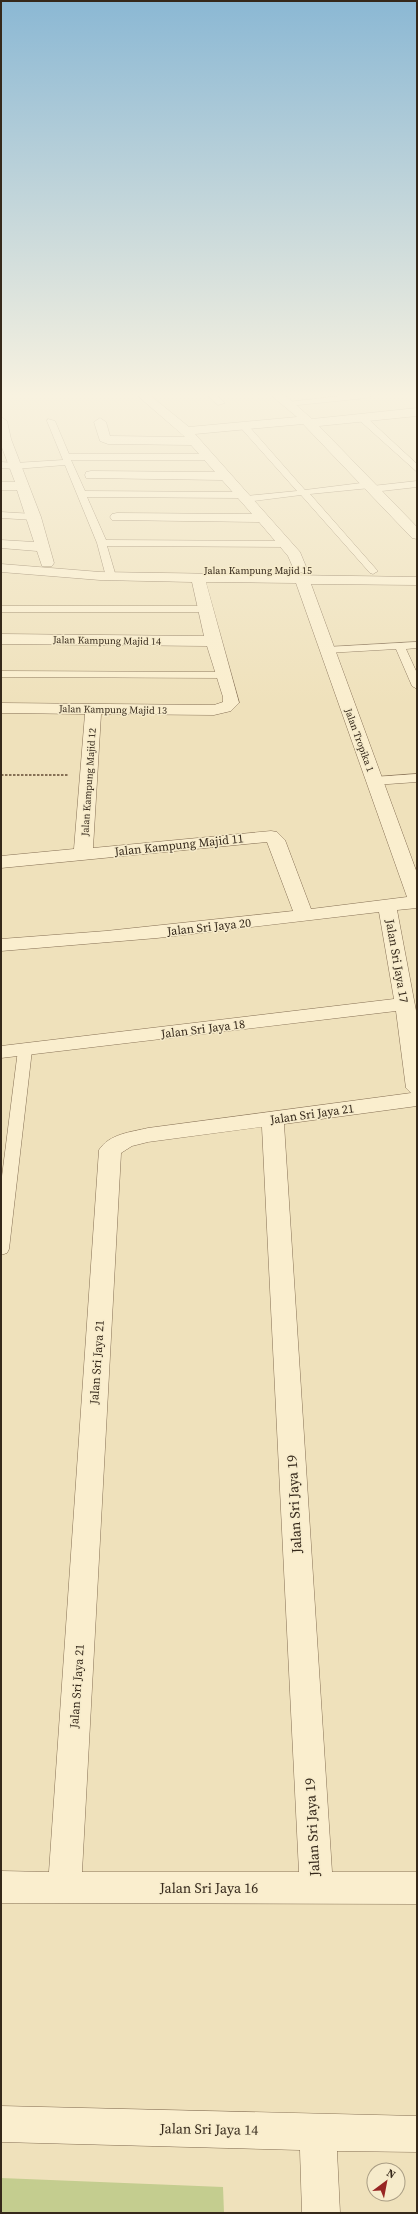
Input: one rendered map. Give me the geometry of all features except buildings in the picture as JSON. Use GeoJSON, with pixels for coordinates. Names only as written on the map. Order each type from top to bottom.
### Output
{"type":"FeatureCollection","features":[{"type":"Feature","properties":{"kind":"street"},"geometry":{"type":"LineString","coordinates":[[27,499],[34,517],[47,563]]}},
{"type":"Feature","properties":{"kind":"street","name":"Jalan Tropika 1"},"geometry":{"type":"LineString","coordinates":[[246,499],[294,555],[417,900]]}},
{"type":"Feature","properties":{"kind":"street"},"geometry":{"type":"LineString","coordinates":[[383,499],[417,535]]}},
{"type":"Feature","properties":{"kind":"street"},"geometry":{"type":"LineString","coordinates":[[117,517],[262,518]]}},
{"type":"Feature","properties":{"kind":"street"},"geometry":{"type":"LineString","coordinates":[[1,544],[43,547]]}},
{"type":"Feature","properties":{"kind":"street","name":"Jalan Kampung Majid 15"},"geometry":{"type":"LineString","coordinates":[[1,568],[198,578],[373,571],[417,572]]}},
{"type":"Feature","properties":{"kind":"street","name":"Jalan Kampung Majid 15"},"geometry":{"type":"LineString","coordinates":[[105,574],[124,570],[301,575],[417,581]]}},
{"type":"Feature","properties":{"kind":"street"},"geometry":{"type":"LineString","coordinates":[[198,578],[213,641],[224,675]]}},
{"type":"Feature","properties":{"kind":"street","name":"Jalan Kampung Majid 14"},"geometry":{"type":"LineString","coordinates":[[1,639],[213,641]]}},
{"type":"Feature","properties":{"kind":"street","name":"Jalan Kampung Majid 13"},"geometry":{"type":"LineString","coordinates":[[1,708],[214,710],[225,708],[231,703],[231,697],[224,675]]}},
{"type":"Feature","properties":{"kind":"street","name":"Jalan Kampung Majid 12"},"geometry":{"type":"LineString","coordinates":[[83,855],[93,708]]}},
{"type":"Feature","properties":{"kind":"street","name":"Jalan Kampung Majid 11"},"geometry":{"type":"LineString","coordinates":[[1,862],[271,836],[276,840],[304,916]]}},
{"type":"Feature","properties":{"kind":"street","name":"Jalan Sri Jaya 20"},"geometry":{"type":"LineString","coordinates":[[1,945],[80,940],[304,916],[417,900]]}},
{"type":"Feature","properties":{"kind":"street","name":"Jalan Sri Jaya 17"},"geometry":{"type":"LineString","coordinates":[[387,905],[405,1004],[417,1088]]}},
{"type":"Feature","properties":{"kind":"street","name":"Jalan Sri Jaya 18"},"geometry":{"type":"LineString","coordinates":[[1,1052],[405,1004]]}},
{"type":"Feature","properties":{"kind":"street","name":"Jalan Sri Jaya 21"},"geometry":{"type":"LineString","coordinates":[[65,1887],[110,1150],[124,1141],[148,1135],[417,1099]]}},
{"type":"Feature","properties":{"kind":"street","name":"Jalan Sri Jaya 19"},"geometry":{"type":"LineString","coordinates":[[273,1119],[316,1888]]}},
{"type":"Feature","properties":{"kind":"street","name":"Jalan Sri Jaya 16"},"geometry":{"type":"LineString","coordinates":[[1,1887],[417,1888]]}},
{"type":"Feature","properties":{"kind":"street","name":"Jalan Sri Jaya 14"},"geometry":{"type":"LineString","coordinates":[[1,2124],[417,2134]]}},
{"type":"Feature","properties":{"kind":"street"},"geometry":{"type":"LineString","coordinates":[[318,2132],[321,2213]]}},
{"type":"Feature","properties":{"kind":"lane"},"geometry":{"type":"LineString","coordinates":[[85,499],[102,543],[105,574]]}},
{"type":"Feature","properties":{"kind":"lane"},"geometry":{"type":"LineString","coordinates":[[311,499],[373,571]]}},
{"type":"Feature","properties":{"kind":"lane"},"geometry":{"type":"LineString","coordinates":[[1,515],[34,517]]}},
{"type":"Feature","properties":{"kind":"lane"},"geometry":{"type":"LineString","coordinates":[[102,543],[285,544]]}},
{"type":"Feature","properties":{"kind":"lane"},"geometry":{"type":"LineString","coordinates":[[1,609],[206,609]]}},
{"type":"Feature","properties":{"kind":"lane"},"geometry":{"type":"LineString","coordinates":[[327,650],[417,645]]}},
{"type":"Feature","properties":{"kind":"lane"},"geometry":{"type":"LineString","coordinates":[[400,646],[417,686]]}},
{"type":"Feature","properties":{"kind":"lane"},"geometry":{"type":"LineString","coordinates":[[1,674],[224,675]]}},
{"type":"Feature","properties":{"kind":"lane"},"geometry":{"type":"LineString","coordinates":[[374,781],[417,778]]}},
{"type":"Feature","properties":{"kind":"lane"},"geometry":{"type":"LineString","coordinates":[[1,1249],[25,1050]]}},
{"type":"Feature","properties":{"kind":"path"},"geometry":{"type":"LineString","coordinates":[[1,776],[89,775]]}},
{"type":"Feature","properties":{"kind":"green space"},"geometry":{"type":"Polygon","coordinates":[[[1,2178],[223,2187],[224,2213],[1,2213],[1,2178]]]}}]}
